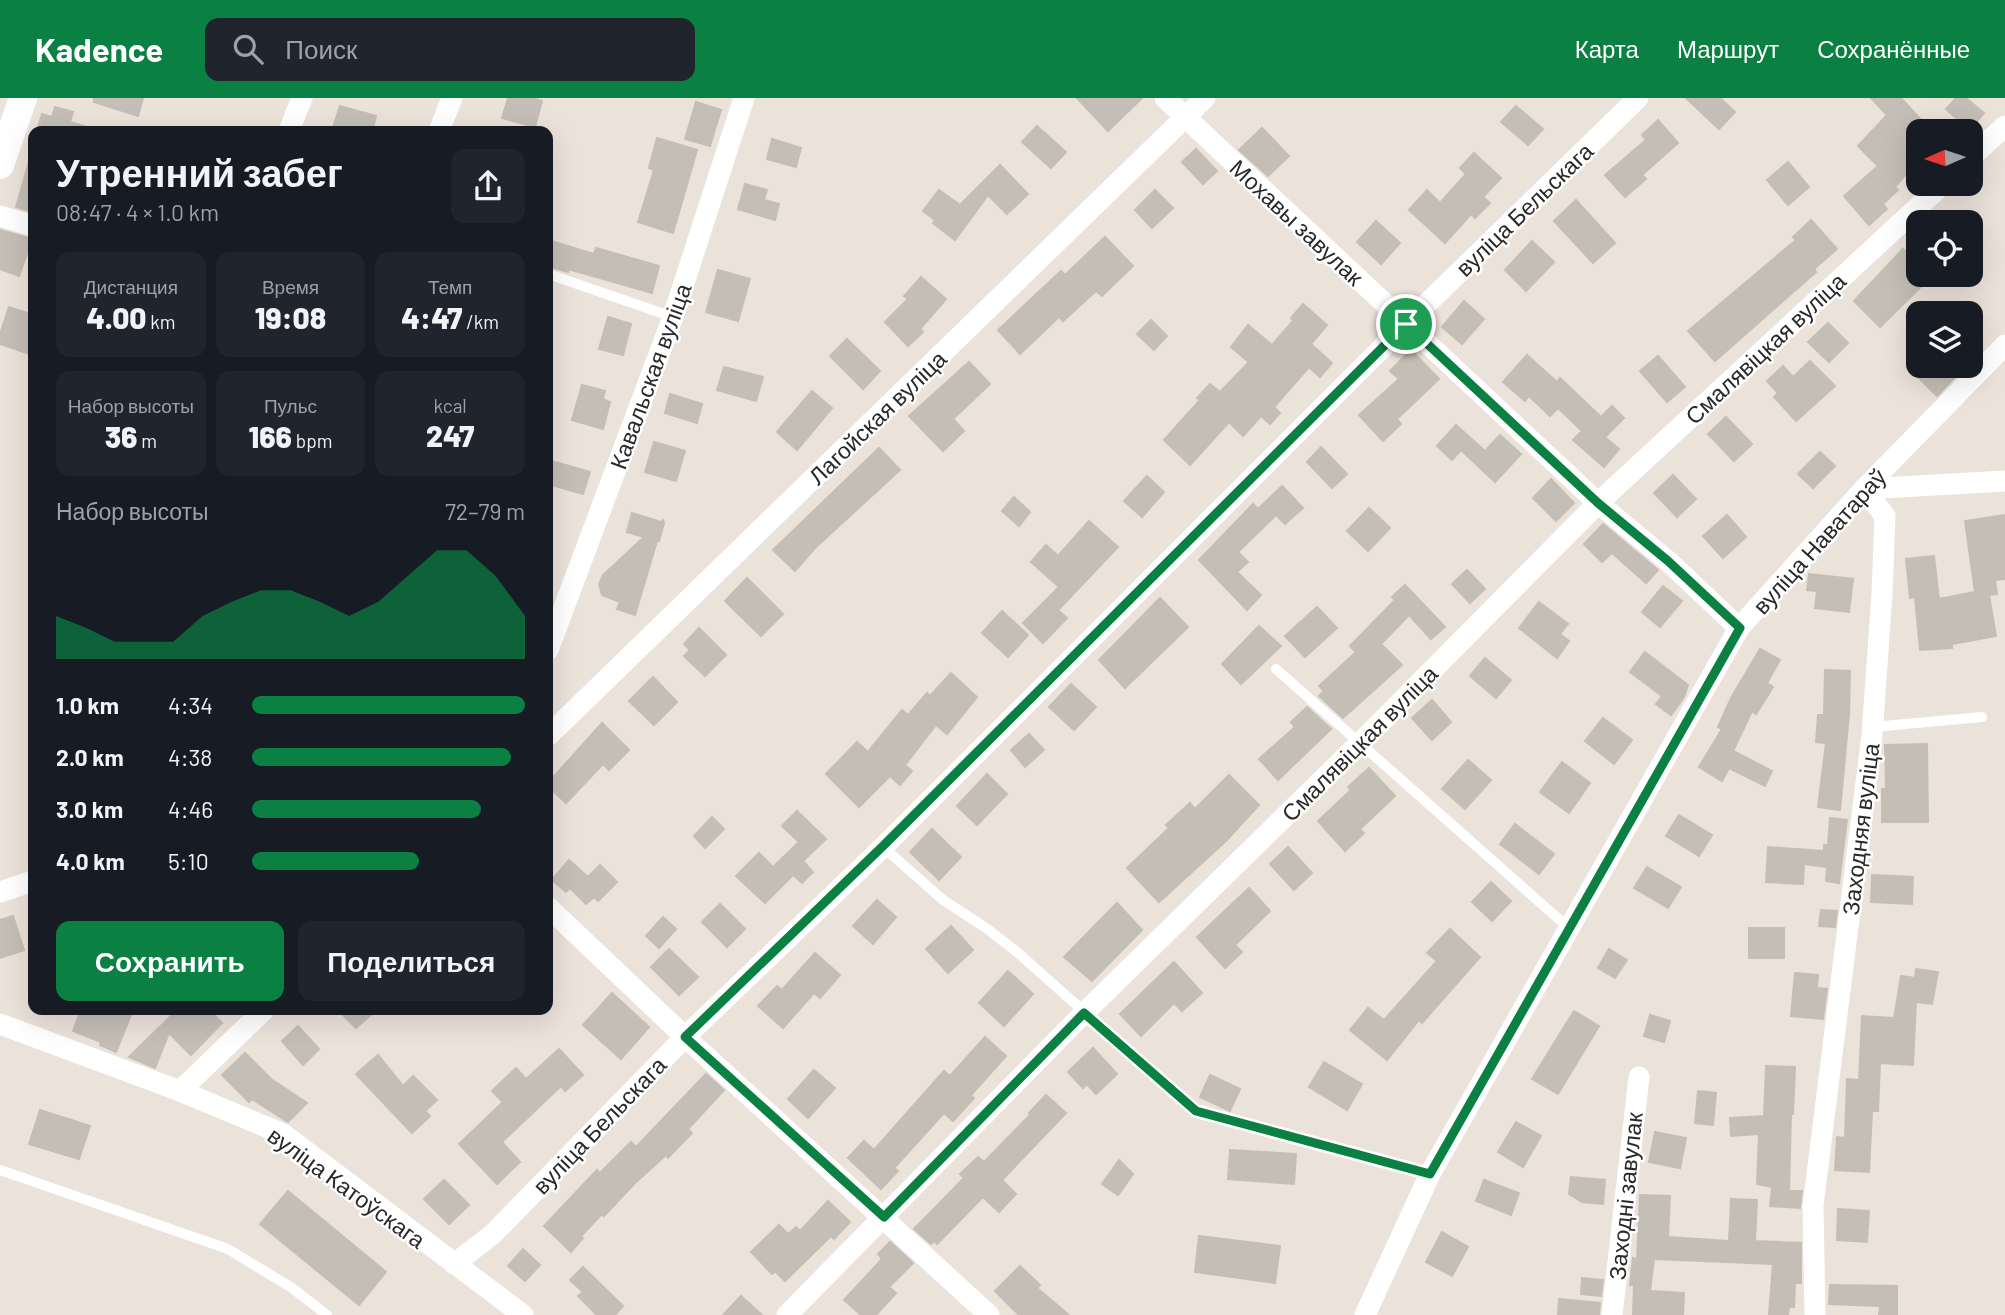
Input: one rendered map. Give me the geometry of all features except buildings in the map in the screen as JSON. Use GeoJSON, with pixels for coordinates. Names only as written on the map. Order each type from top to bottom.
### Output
{"type":"FeatureCollection","features":[{"type":"Feature","properties":{"kind":"main road"},"geometry":{"type":"LineString","coordinates":[[0,165],[23,98]]}},
{"type":"Feature","properties":{"kind":"street"},"geometry":{"type":"LineString","coordinates":[[291,126],[302,98]]}},
{"type":"Feature","properties":{"kind":"street"},"geometry":{"type":"LineString","coordinates":[[441,126],[452,98]]}},
{"type":"Feature","properties":{"kind":"street","name":"Кавальская вуліца"},"geometry":{"type":"LineString","coordinates":[[553,637],[673,317],[744,98]]}},
{"type":"Feature","properties":{"kind":"street","name":"Мохавы завулак"},"geometry":{"type":"LineString","coordinates":[[1165,98],[1598,503],[1668,561],[1740,628]]}},
{"type":"Feature","properties":{"kind":"street","name":"Лагойская вуліца"},"geometry":{"type":"LineString","coordinates":[[553,731],[1205,98]]}},
{"type":"Feature","properties":{"kind":"street","name":"вуліца Бельскага"},"geometry":{"type":"LineString","coordinates":[[454,1264],[493,1234],[685,1037],[883,846],[1406,324],[1638,98]]}},
{"type":"Feature","properties":{"kind":"street"},"geometry":{"type":"LineString","coordinates":[[1983,146],[2005,126]]}},
{"type":"Feature","properties":{"kind":"street","name":"Смалявіцкая вуліца"},"geometry":{"type":"LineString","coordinates":[[787,1315],[1084,1013],[1361,742],[1598,503],[1930,196]]}},
{"type":"Feature","properties":{"kind":"street"},"geometry":{"type":"LineString","coordinates":[[0,216],[28,224]]}},
{"type":"Feature","properties":{"kind":"street","name":"вуліца Наватараў"},"geometry":{"type":"LineString","coordinates":[[1365,1315],[1430,1174],[1740,628],[1864,489],[2005,345]]}},
{"type":"Feature","properties":{"kind":"street"},"geometry":{"type":"LineString","coordinates":[[1864,489],[2005,481]]}},
{"type":"Feature","properties":{"kind":"street","name":"Заходняя вуліца"},"geometry":{"type":"LineString","coordinates":[[1815,1315],[1812,1206],[1873,727],[1882,594],[1885,516],[1864,489]]}},
{"type":"Feature","properties":{"kind":"street"},"geometry":{"type":"LineString","coordinates":[[553,711],[584,701]]}},
{"type":"Feature","properties":{"kind":"street"},"geometry":{"type":"LineString","coordinates":[[0,892],[28,883]]}},
{"type":"Feature","properties":{"kind":"street"},"geometry":{"type":"LineString","coordinates":[[553,912],[685,1037],[989,1315]]}},
{"type":"Feature","properties":{"kind":"street"},"geometry":{"type":"LineString","coordinates":[[180,1091],[259,1015]]}},
{"type":"Feature","properties":{"kind":"street","name":"вуліца Катоўскага"},"geometry":{"type":"LineString","coordinates":[[0,1024],[180,1091],[283,1134],[523,1315]]}},
{"type":"Feature","properties":{"kind":"street","name":"Заходні завулак"},"geometry":{"type":"LineString","coordinates":[[1612,1315],[1639,1077]]}},
{"type":"Feature","properties":{"kind":"lane"},"geometry":{"type":"LineString","coordinates":[[553,276],[673,317]]}},
{"type":"Feature","properties":{"kind":"lane"},"geometry":{"type":"LineString","coordinates":[[1276,669],[1570,929]]}},
{"type":"Feature","properties":{"kind":"lane"},"geometry":{"type":"LineString","coordinates":[[1873,727],[1982,717]]}},
{"type":"Feature","properties":{"kind":"lane"},"geometry":{"type":"LineString","coordinates":[[883,846],[943,900],[1017,952],[1196,1111],[1430,1174]]}},
{"type":"Feature","properties":{"kind":"lane"},"geometry":{"type":"LineString","coordinates":[[0,1170],[228,1249],[292,1288],[327,1315]]}},
{"type":"Feature","properties":{"kind":"route"},"geometry":{"type":"LineString","coordinates":[[1406,324],[1598,503],[1668,561],[1740,628],[1430,1174],[1196,1111],[1084,1013],[884,1217],[685,1037],[883,846],[1406,324]]}}]}
